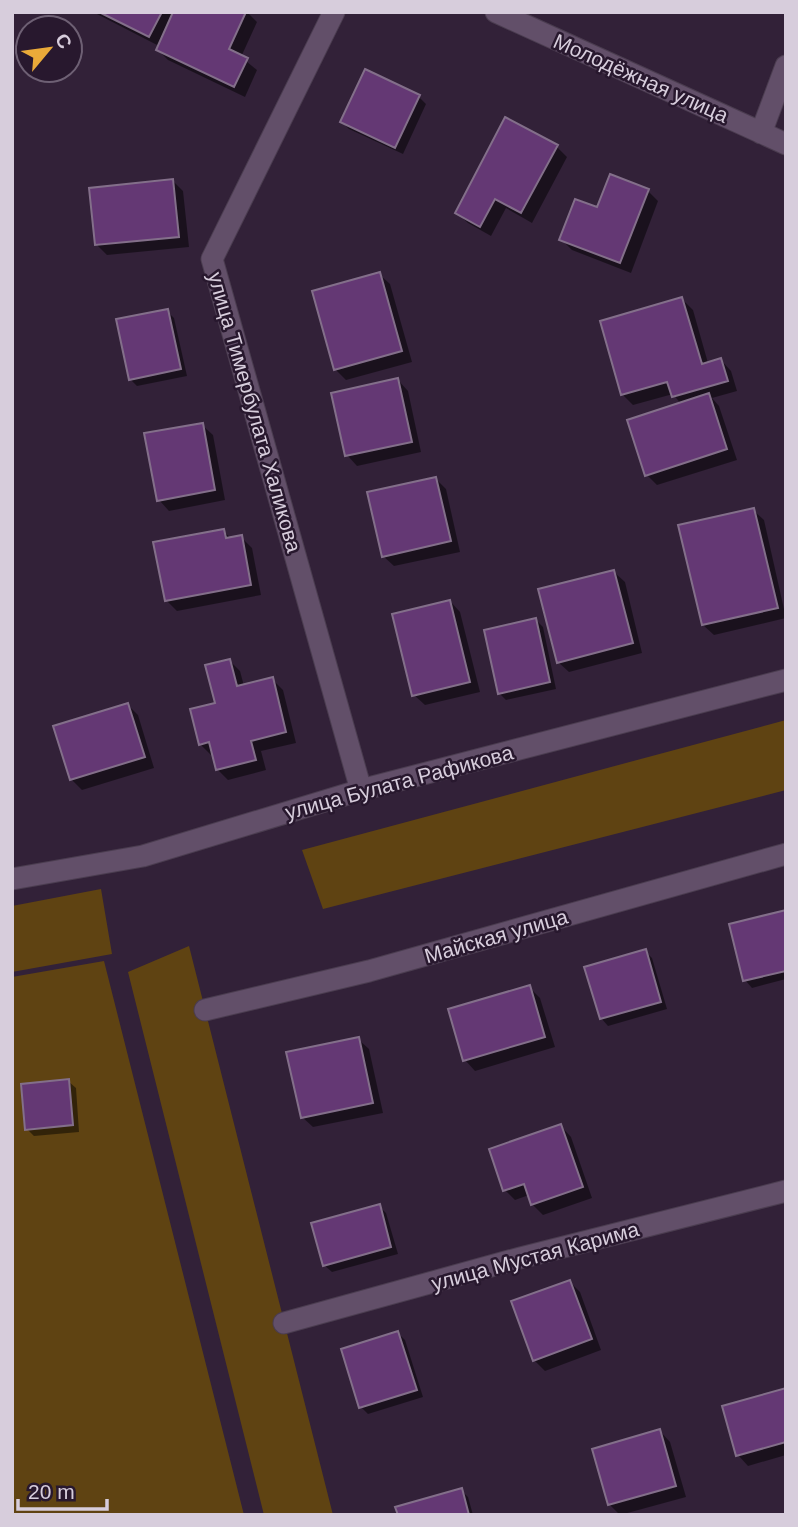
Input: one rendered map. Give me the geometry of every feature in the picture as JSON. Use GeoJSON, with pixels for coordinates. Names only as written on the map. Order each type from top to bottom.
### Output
{"type":"FeatureCollection","features":[{"type":"Feature","properties":{"kind":"street","name":"улица Тимербулата Халикова"},"geometry":{"type":"LineString","coordinates":[[334,12],[212,259],[362,790]]}},
{"type":"Feature","properties":{"kind":"street","name":"Молодёжная улица"},"geometry":{"type":"LineString","coordinates":[[496,12],[786,144]]}},
{"type":"Feature","properties":{"kind":"street"},"geometry":{"type":"LineString","coordinates":[[761,132],[786,66]]}},
{"type":"Feature","properties":{"kind":"street","name":"улица Булата Рафикова"},"geometry":{"type":"LineString","coordinates":[[12,879],[143,856],[362,790],[786,680]]}},
{"type":"Feature","properties":{"kind":"street","name":"Майская улица"},"geometry":{"type":"LineString","coordinates":[[205,1010],[369,971],[786,854]]}},
{"type":"Feature","properties":{"kind":"street","name":"улица Мустая Карима"},"geometry":{"type":"LineString","coordinates":[[284,1323],[520,1258],[786,1191]]}},
{"type":"Feature","properties":{"kind":"shaded area"},"geometry":{"type":"Polygon","coordinates":[[[786,720],[786,790],[323,909],[302,850],[786,720]]]}},
{"type":"Feature","properties":{"kind":"shaded area"},"geometry":{"type":"Polygon","coordinates":[[[101,889],[112,954],[12,972],[12,906],[101,889]]]}},
{"type":"Feature","properties":{"kind":"shaded area"},"geometry":{"type":"Polygon","coordinates":[[[189,946],[333,1515],[264,1515],[128,972],[189,946]]]}},
{"type":"Feature","properties":{"kind":"shaded area"},"geometry":{"type":"Polygon","coordinates":[[[104,961],[244,1515],[12,1515],[12,977],[104,961]]]}},
{"type":"Feature","properties":{"kind":"building"},"geometry":{"type":"Polygon","coordinates":[[[99,12],[162,12],[149,37],[99,12]]]}},
{"type":"Feature","properties":{"kind":"building"},"geometry":{"type":"Polygon","coordinates":[[[173,12],[246,12],[229,49],[248,58],[234,87],[156,50],[173,12]]]}},
{"type":"Feature","properties":{"kind":"building"},"geometry":{"type":"Polygon","coordinates":[[[365,69],[420,95],[395,148],[340,122],[365,69]]]}},
{"type":"Feature","properties":{"kind":"building"},"geometry":{"type":"Polygon","coordinates":[[[505,117],[558,145],[521,213],[495,199],[480,227],[455,213],[505,117]]]}},
{"type":"Feature","properties":{"kind":"building"},"geometry":{"type":"Polygon","coordinates":[[[610,174],[649,189],[620,263],[559,240],[575,199],[597,207],[610,174]]]}},
{"type":"Feature","properties":{"kind":"building"},"geometry":{"type":"Polygon","coordinates":[[[173,179],[179,237],[95,245],[89,188],[173,179]]]}},
{"type":"Feature","properties":{"kind":"building"},"geometry":{"type":"Polygon","coordinates":[[[380,272],[402,351],[334,370],[312,291],[380,272]]]}},
{"type":"Feature","properties":{"kind":"building"},"geometry":{"type":"Polygon","coordinates":[[[682,297],[702,364],[721,358],[728,381],[672,397],[667,382],[621,395],[600,321],[682,297]]]}},
{"type":"Feature","properties":{"kind":"building"},"geometry":{"type":"Polygon","coordinates":[[[168,309],[181,369],[129,380],[116,319],[168,309]]]}},
{"type":"Feature","properties":{"kind":"building"},"geometry":{"type":"Polygon","coordinates":[[[398,378],[412,442],[345,456],[331,393],[398,378]]]}},
{"type":"Feature","properties":{"kind":"building"},"geometry":{"type":"Polygon","coordinates":[[[709,393],[727,449],[645,476],[627,420],[709,393]]]}},
{"type":"Feature","properties":{"kind":"building"},"geometry":{"type":"Polygon","coordinates":[[[203,423],[215,490],[157,501],[144,433],[203,423]]]}},
{"type":"Feature","properties":{"kind":"building"},"geometry":{"type":"Polygon","coordinates":[[[436,477],[451,541],[382,557],[367,492],[436,477]]]}},
{"type":"Feature","properties":{"kind":"building"},"geometry":{"type":"Polygon","coordinates":[[[754,508],[778,608],[702,625],[678,525],[754,508]]]}},
{"type":"Feature","properties":{"kind":"building"},"geometry":{"type":"Polygon","coordinates":[[[224,529],[226,538],[242,535],[251,585],[165,601],[153,542],[224,529]]]}},
{"type":"Feature","properties":{"kind":"building"},"geometry":{"type":"Polygon","coordinates":[[[614,570],[633,643],[557,663],[538,589],[614,570]]]}},
{"type":"Feature","properties":{"kind":"building"},"geometry":{"type":"Polygon","coordinates":[[[450,600],[470,682],[412,696],[392,614],[450,600]]]}},
{"type":"Feature","properties":{"kind":"building"},"geometry":{"type":"Polygon","coordinates":[[[536,618],[550,682],[498,694],[484,630],[536,618]]]}},
{"type":"Feature","properties":{"kind":"building"},"geometry":{"type":"Polygon","coordinates":[[[230,659],[237,686],[273,677],[286,732],[251,741],[256,760],[216,770],[209,742],[199,745],[190,709],[215,703],[205,665],[230,659]]]}},
{"type":"Feature","properties":{"kind":"building"},"geometry":{"type":"Polygon","coordinates":[[[128,703],[145,757],[70,780],[53,726],[128,703]]]}},
{"type":"Feature","properties":{"kind":"building"},"geometry":{"type":"Polygon","coordinates":[[[786,910],[786,971],[743,981],[729,924],[786,910]]]}},
{"type":"Feature","properties":{"kind":"building"},"geometry":{"type":"Polygon","coordinates":[[[646,949],[661,1002],[600,1019],[584,967],[646,949]]]}},
{"type":"Feature","properties":{"kind":"building"},"geometry":{"type":"Polygon","coordinates":[[[530,985],[545,1037],[463,1061],[448,1009],[530,985]]]}},
{"type":"Feature","properties":{"kind":"building"},"geometry":{"type":"Polygon","coordinates":[[[359,1037],[373,1103],[301,1118],[286,1052],[359,1037]]]}},
{"type":"Feature","properties":{"kind":"building"},"geometry":{"type":"Polygon","coordinates":[[[69,1079],[73,1125],[25,1130],[21,1084],[69,1079]]]}},
{"type":"Feature","properties":{"kind":"building"},"geometry":{"type":"Polygon","coordinates":[[[561,1124],[583,1187],[531,1205],[524,1184],[503,1191],[489,1149],[561,1124]]]}},
{"type":"Feature","properties":{"kind":"building"},"geometry":{"type":"Polygon","coordinates":[[[380,1204],[391,1247],[323,1266],[311,1223],[380,1204]]]}},
{"type":"Feature","properties":{"kind":"building"},"geometry":{"type":"Polygon","coordinates":[[[570,1280],[592,1339],[533,1361],[511,1301],[570,1280]]]}},
{"type":"Feature","properties":{"kind":"building"},"geometry":{"type":"Polygon","coordinates":[[[398,1331],[417,1390],[359,1408],[341,1349],[398,1331]]]}},
{"type":"Feature","properties":{"kind":"building"},"geometry":{"type":"Polygon","coordinates":[[[786,1388],[786,1442],[736,1456],[722,1406],[786,1388]]]}},
{"type":"Feature","properties":{"kind":"building"},"geometry":{"type":"Polygon","coordinates":[[[660,1429],[676,1486],[608,1505],[592,1449],[660,1429]]]}},
{"type":"Feature","properties":{"kind":"building"},"geometry":{"type":"Polygon","coordinates":[[[462,1488],[469,1515],[398,1515],[395,1507],[462,1488]]]}}]}
